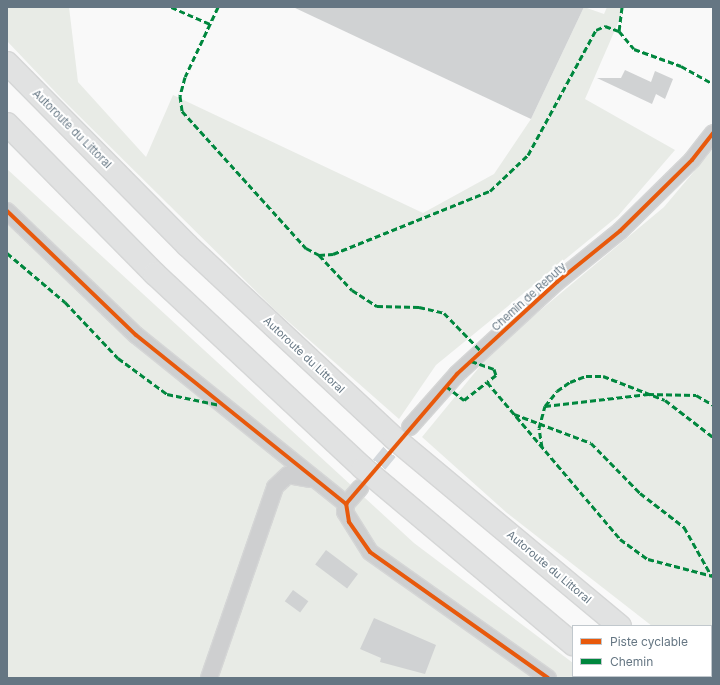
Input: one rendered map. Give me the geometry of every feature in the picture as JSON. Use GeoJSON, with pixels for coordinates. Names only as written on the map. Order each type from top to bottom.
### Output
{"type":"FeatureCollection","features":[{"type":"Feature","properties":{"kind":"highway","name":"Autoroute du Littoral"},"geometry":{"type":"LineString","coordinates":[[7,63],[187,246],[389,433],[619,625]]}},
{"type":"Feature","properties":{"kind":"highway"},"geometry":{"type":"LineString","coordinates":[[7,124],[155,274],[363,468],[572,643]]}},
{"type":"Feature","properties":{"kind":"street","name":"Chemin de Rebuty"},"geometry":{"type":"LineString","coordinates":[[410,427],[457,374],[556,282],[620,231],[692,160],[713,133]]}},
{"type":"Feature","properties":{"kind":"street"},"geometry":{"type":"LineString","coordinates":[[7,211],[136,334],[313,480],[346,504],[349,522],[370,552],[548,678]]}},
{"type":"Feature","properties":{"kind":"street"},"geometry":{"type":"LineString","coordinates":[[209,678],[275,487],[295,474],[313,480]]}},
{"type":"Feature","properties":{"kind":"street"},"geometry":{"type":"LineString","coordinates":[[346,504],[360,488]]}},
{"type":"Feature","properties":{"kind":"shaded area"},"geometry":{"type":"Polygon","coordinates":[[[7,7],[69,7],[78,82],[146,157],[173,95],[423,213],[494,174],[531,119],[584,7],[604,14],[607,7],[625,7],[585,99],[675,150],[618,216],[436,365],[399,419],[274,309],[62,99],[7,41],[7,7]]]}},
{"type":"Feature","properties":{"kind":"shaded area"},"geometry":{"type":"Polygon","coordinates":[[[713,149],[713,674],[712,625],[651,625],[507,513],[422,437],[495,348],[664,207],[713,149]]]}},
{"type":"Feature","properties":{"kind":"shaded area"},"geometry":{"type":"Polygon","coordinates":[[[7,169],[414,543],[572,662],[572,677],[593,678],[7,678],[7,169]]]}},
{"type":"Feature","properties":{"kind":"building"},"geometry":{"type":"Polygon","coordinates":[[[293,7],[584,7],[531,119],[293,7]]]}},
{"type":"Feature","properties":{"kind":"building"},"geometry":{"type":"Polygon","coordinates":[[[625,70],[651,82],[655,71],[673,79],[665,99],[656,94],[652,104],[597,78],[621,78],[625,70]]]}},
{"type":"Feature","properties":{"kind":"building"},"geometry":{"type":"Polygon","coordinates":[[[326,550],[358,574],[347,588],[315,564],[326,550]]]}},
{"type":"Feature","properties":{"kind":"building"},"geometry":{"type":"Polygon","coordinates":[[[293,590],[308,601],[300,612],[285,601],[293,590]]]}},
{"type":"Feature","properties":{"kind":"building"},"geometry":{"type":"Polygon","coordinates":[[[374,618],[436,645],[425,674],[380,662],[381,658],[360,649],[374,618]]]}},
{"type":"Feature","properties":{"kind":"tunnel"},"geometry":{"type":"LineString","coordinates":[[364,483],[405,433]]}},
{"type":"Feature","properties":{"kind":"marked path"},"geometry":{"type":"LineString","coordinates":[[171,7],[210,24]]}},
{"type":"Feature","properties":{"kind":"marked path"},"geometry":{"type":"LineString","coordinates":[[218,7],[185,77],[180,96],[182,111],[306,248],[319,255],[333,254],[490,191],[528,155],[596,30],[605,26],[619,31]]}},
{"type":"Feature","properties":{"kind":"marked path"},"geometry":{"type":"LineString","coordinates":[[622,7],[619,31],[634,49],[681,66],[713,84]]}},
{"type":"Feature","properties":{"kind":"marked path"},"geometry":{"type":"LineString","coordinates":[[7,253],[65,302],[118,358],[167,394],[220,405]]}},
{"type":"Feature","properties":{"kind":"marked path"},"geometry":{"type":"LineString","coordinates":[[319,255],[352,290],[377,306],[419,307],[444,313],[481,351]]}},
{"type":"Feature","properties":{"kind":"marked path"},"geometry":{"type":"LineString","coordinates":[[471,361],[494,369],[496,375],[487,382]]}},
{"type":"Feature","properties":{"kind":"marked path"},"geometry":{"type":"LineString","coordinates":[[545,406],[557,391],[570,382],[586,376],[603,376],[665,400],[713,437]]}},
{"type":"Feature","properties":{"kind":"marked path"},"geometry":{"type":"LineString","coordinates":[[446,386],[464,400],[487,382],[620,539],[648,559],[713,576]]}},
{"type":"Feature","properties":{"kind":"marked path"},"geometry":{"type":"LineString","coordinates":[[542,447],[539,428],[545,406],[648,394],[696,395],[713,405]]}},
{"type":"Feature","properties":{"kind":"marked path"},"geometry":{"type":"LineString","coordinates":[[514,414],[591,443],[640,493],[684,527],[711,575]]}},
{"type":"Feature","properties":{"kind":"cycle path"},"geometry":{"type":"LineString","coordinates":[[548,678],[370,552],[349,522],[346,504],[457,374],[557,282],[620,231],[692,160],[713,133]]}},
{"type":"Feature","properties":{"kind":"cycle path"},"geometry":{"type":"LineString","coordinates":[[7,211],[136,335],[346,504]]}}]}
